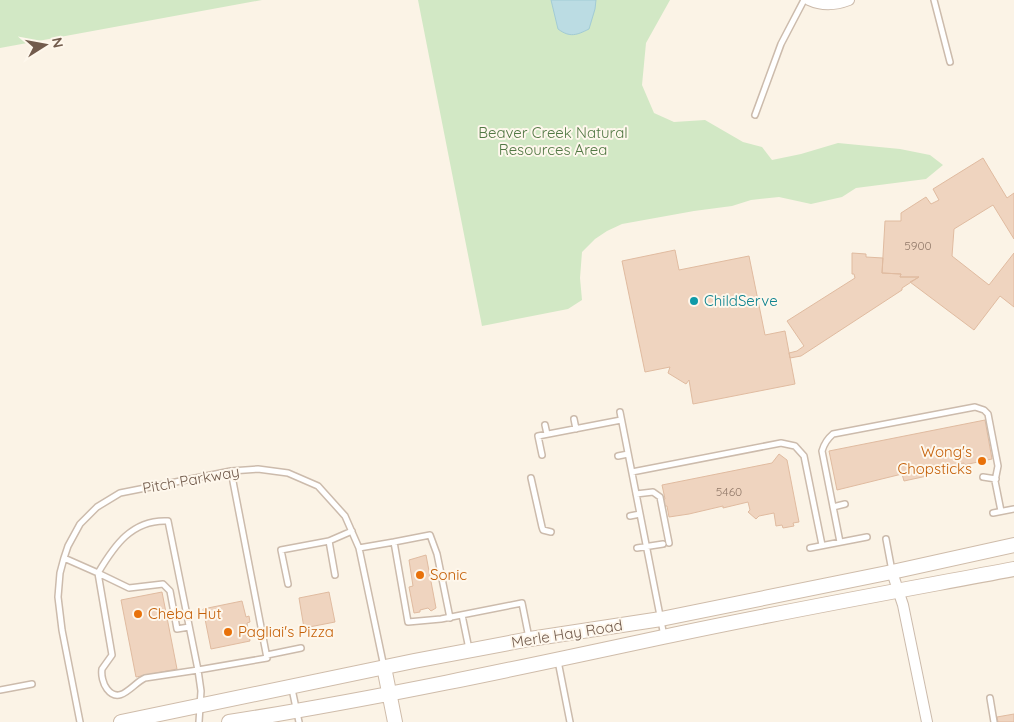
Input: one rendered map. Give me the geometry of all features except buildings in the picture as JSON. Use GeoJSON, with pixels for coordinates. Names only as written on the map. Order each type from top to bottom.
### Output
{"type":"FeatureCollection","features":[{"type":"Feature","properties":{"kind":"main road","name":"Merle Hay Road"},"geometry":{"type":"LineString","coordinates":[[121,722],[384,667],[530,639],[660,619],[1014,545]]}},
{"type":"Feature","properties":{"kind":"main road","name":"Merle Hay Road"},"geometry":{"type":"LineString","coordinates":[[229,722],[298,717],[390,694],[664,637],[1014,569]]}},
{"type":"Feature","properties":{"kind":"main road"},"geometry":{"type":"LineString","coordinates":[[384,667],[395,722]]}},
{"type":"Feature","properties":{"kind":"street"},"geometry":{"type":"LineString","coordinates":[[809,0],[816,3],[830,4],[849,0]]}},
{"type":"Feature","properties":{"kind":"street"},"geometry":{"type":"LineString","coordinates":[[892,572],[899,590],[927,722]]}},
{"type":"Feature","properties":{"kind":"lane"},"geometry":{"type":"LineString","coordinates":[[755,115],[781,44],[804,0]]}},
{"type":"Feature","properties":{"kind":"lane"},"geometry":{"type":"LineString","coordinates":[[934,0],[950,62]]}},
{"type":"Feature","properties":{"kind":"lane"},"geometry":{"type":"LineString","coordinates":[[840,542],[822,451],[832,434],[975,407],[984,410],[988,414],[998,466],[996,479],[1001,511]]}},
{"type":"Feature","properties":{"kind":"lane"},"geometry":{"type":"LineString","coordinates":[[620,412],[664,637]]}},
{"type":"Feature","properties":{"kind":"lane"},"geometry":{"type":"LineString","coordinates":[[574,419],[576,429]]}},
{"type":"Feature","properties":{"kind":"lane"},"geometry":{"type":"LineString","coordinates":[[542,455],[538,436],[622,420]]}},
{"type":"Feature","properties":{"kind":"lane"},"geometry":{"type":"LineString","coordinates":[[545,425],[547,434]]}},
{"type":"Feature","properties":{"kind":"lane"},"geometry":{"type":"LineString","coordinates":[[632,472],[782,443],[795,446],[804,456],[822,545]]}},
{"type":"Feature","properties":{"kind":"lane"},"geometry":{"type":"LineString","coordinates":[[618,456],[628,454]]}},
{"type":"Feature","properties":{"kind":"lane","name":"Pitch Parkway"},"geometry":{"type":"LineString","coordinates":[[80,722],[62,630],[58,597],[60,573],[64,558],[80,524],[97,507],[120,493],[231,472],[258,469],[288,473],[318,486],[345,516],[359,548],[384,667]]}},
{"type":"Feature","properties":{"kind":"lane"},"geometry":{"type":"LineString","coordinates":[[231,472],[267,655]]}},
{"type":"Feature","properties":{"kind":"lane"},"geometry":{"type":"LineString","coordinates":[[983,477],[996,479]]}},
{"type":"Feature","properties":{"kind":"lane"},"geometry":{"type":"LineString","coordinates":[[531,478],[543,530],[551,532]]}},
{"type":"Feature","properties":{"kind":"lane"},"geometry":{"type":"LineString","coordinates":[[636,494],[653,492],[660,497],[666,543],[637,548]]}},
{"type":"Feature","properties":{"kind":"lane"},"geometry":{"type":"LineString","coordinates":[[833,507],[845,504]]}},
{"type":"Feature","properties":{"kind":"lane"},"geometry":{"type":"LineString","coordinates":[[993,513],[1014,509]]}},
{"type":"Feature","properties":{"kind":"lane"},"geometry":{"type":"LineString","coordinates":[[630,516],[640,514]]}},
{"type":"Feature","properties":{"kind":"lane"},"geometry":{"type":"LineString","coordinates":[[199,722],[202,691],[198,670],[168,521],[150,522],[130,531],[110,552],[98,573],[112,656],[101,673],[105,686],[111,693],[115,695],[124,694],[134,684],[144,678],[198,670],[267,658],[267,655],[301,648]]}},
{"type":"Feature","properties":{"kind":"lane"},"geometry":{"type":"LineString","coordinates":[[288,584],[281,550],[329,541],[352,531]]}},
{"type":"Feature","properties":{"kind":"lane"},"geometry":{"type":"LineString","coordinates":[[359,548],[430,535],[437,554],[450,618]]}},
{"type":"Feature","properties":{"kind":"lane"},"geometry":{"type":"LineString","coordinates":[[810,548],[867,537]]}},
{"type":"Feature","properties":{"kind":"lane"},"geometry":{"type":"LineString","coordinates":[[886,539],[892,572]]}},
{"type":"Feature","properties":{"kind":"lane"},"geometry":{"type":"LineString","coordinates":[[329,541],[335,575]]}},
{"type":"Feature","properties":{"kind":"lane"},"geometry":{"type":"LineString","coordinates":[[394,542],[408,622],[450,618],[522,603],[530,639]]}},
{"type":"Feature","properties":{"kind":"lane"},"geometry":{"type":"LineString","coordinates":[[64,558],[130,588],[163,584],[170,591],[177,629],[189,626]]}},
{"type":"Feature","properties":{"kind":"lane"},"geometry":{"type":"LineString","coordinates":[[462,615],[469,651]]}},
{"type":"Feature","properties":{"kind":"lane"},"geometry":{"type":"LineString","coordinates":[[558,660],[570,722]]}},
{"type":"Feature","properties":{"kind":"lane"},"geometry":{"type":"LineString","coordinates":[[0,690],[32,684]]}},
{"type":"Feature","properties":{"kind":"lane"},"geometry":{"type":"LineString","coordinates":[[291,686],[298,717]]}},
{"type":"Feature","properties":{"kind":"lane"},"geometry":{"type":"LineString","coordinates":[[990,698],[994,722]]}},
{"type":"Feature","properties":{"kind":"green space"},"geometry":{"type":"Polygon","coordinates":[[[0,0],[262,0],[0,48],[0,0]]]}},
{"type":"Feature","properties":{"kind":"green space","name":"Beaver Creek Natural Resources Area"},"geometry":{"type":"Polygon","coordinates":[[[418,0],[670,0],[646,43],[642,85],[654,113],[674,122],[705,120],[743,142],[762,147],[772,160],[838,143],[900,149],[930,155],[943,165],[926,179],[856,188],[842,197],[811,204],[779,197],[751,200],[732,206],[622,224],[595,239],[582,252],[580,278],[582,300],[568,309],[482,326],[418,0]]]}},
{"type":"Feature","properties":{"kind":"water"},"geometry":{"type":"Polygon","coordinates":[[[551,0],[596,0],[589,29],[570,35],[558,29],[551,0]]]}},
{"type":"Feature","properties":{"kind":"place","name":"ChildServe"},"geometry":{"type":"Point","coordinates":[694,301]}},
{"type":"Feature","properties":{"kind":"place","name":"Wong's Chopsticks"},"geometry":{"type":"Point","coordinates":[982,461]}},
{"type":"Feature","properties":{"kind":"place","name":"Sonic"},"geometry":{"type":"Point","coordinates":[420,575]}},
{"type":"Feature","properties":{"kind":"place","name":"Cheba Hut"},"geometry":{"type":"Point","coordinates":[138,614]}},
{"type":"Feature","properties":{"kind":"place","name":"Pagliai's Pizza"},"geometry":{"type":"Point","coordinates":[228,632]}}]}
